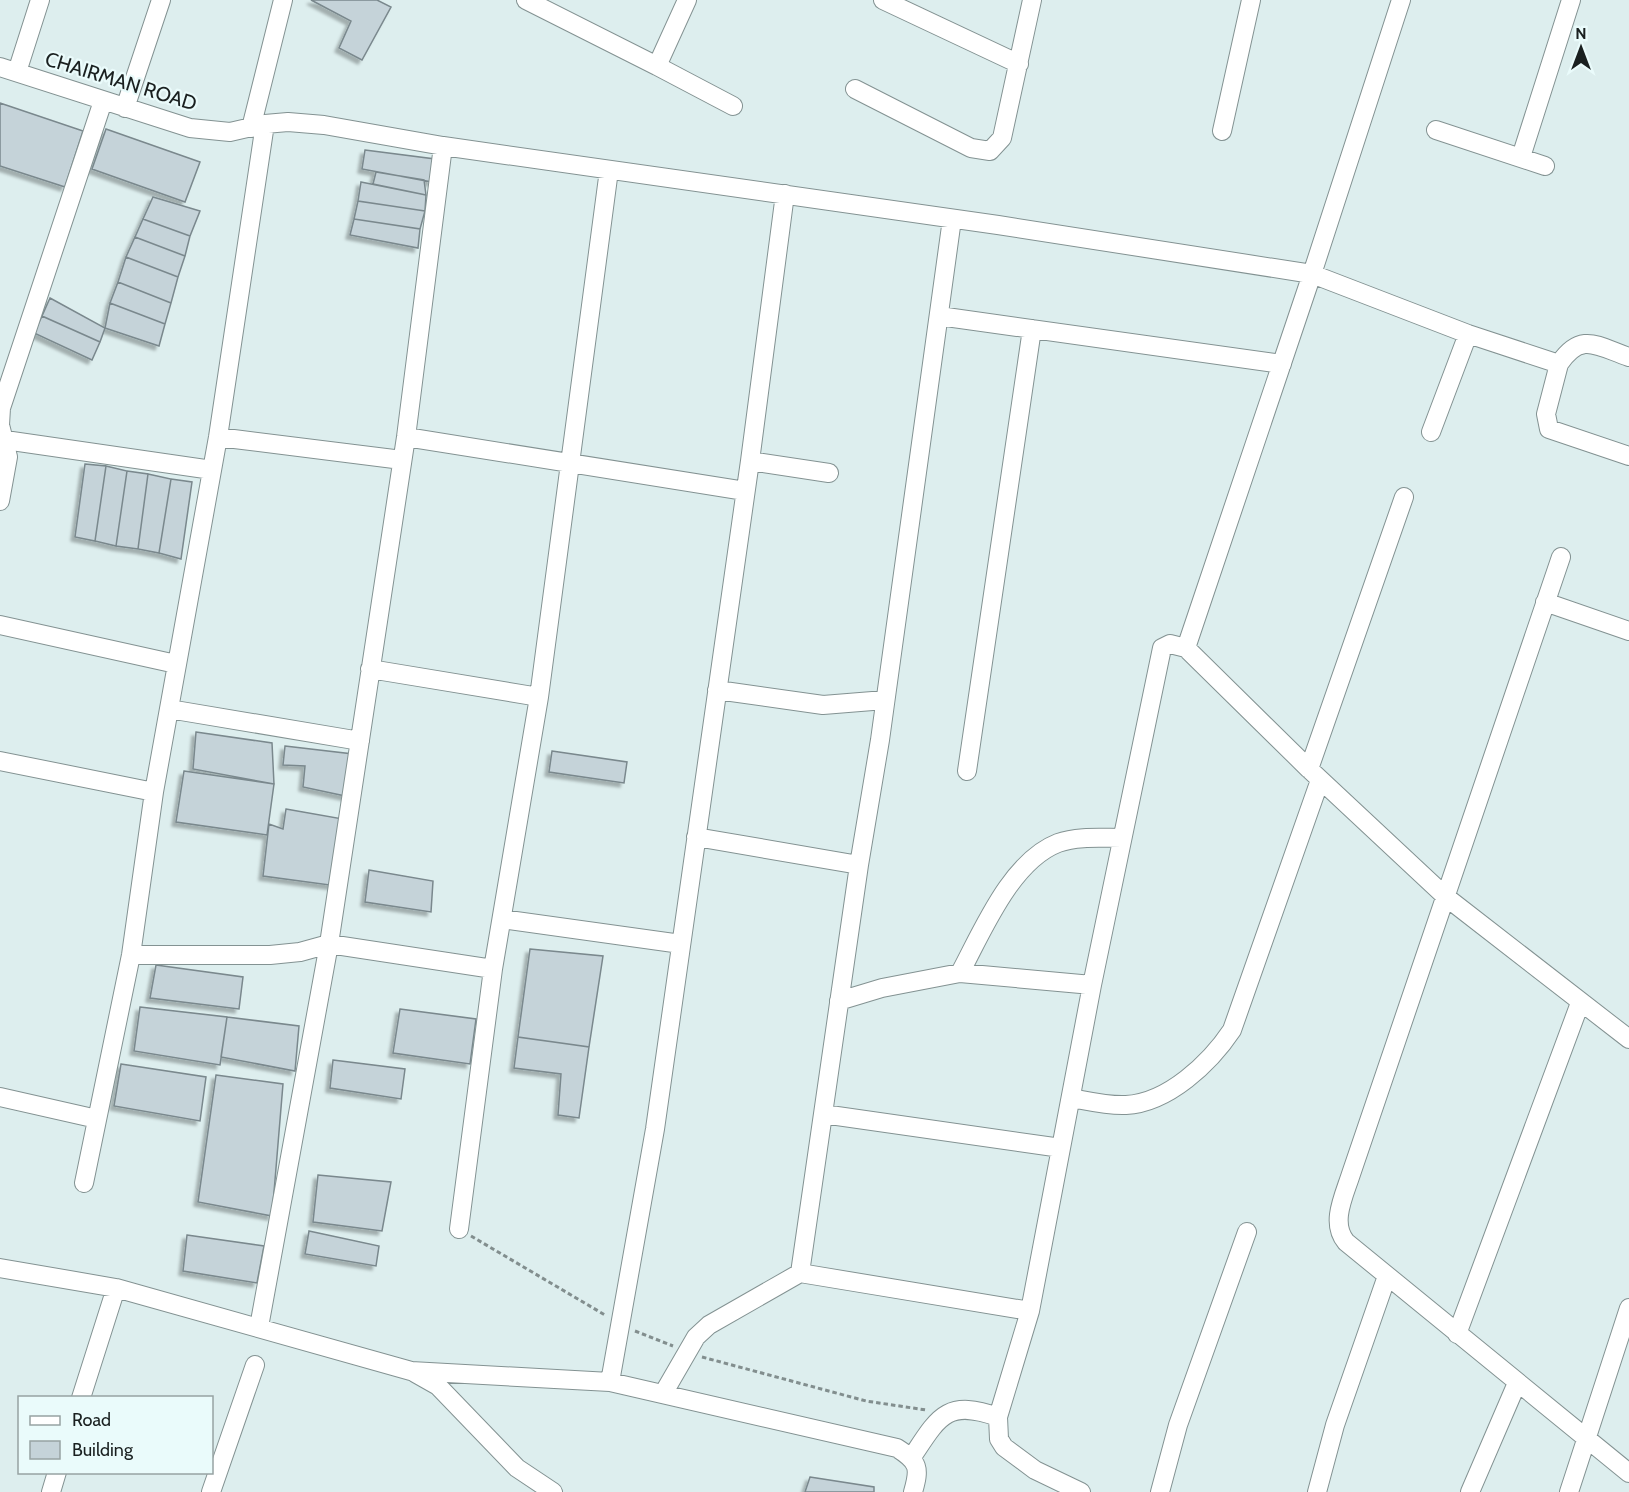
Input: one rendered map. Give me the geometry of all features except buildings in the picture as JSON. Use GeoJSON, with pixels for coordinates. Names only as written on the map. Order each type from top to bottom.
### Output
{"type":"FeatureCollection","features":[{"type":"Feature","properties":{"kind":"street"},"geometry":{"type":"LineString","coordinates":[[8,70],[40,0]]}},
{"type":"Feature","properties":{"kind":"street"},"geometry":{"type":"LineString","coordinates":[[125,108],[161,0]]}},
{"type":"Feature","properties":{"kind":"street"},"geometry":{"type":"LineString","coordinates":[[84,1183],[131,955],[154,792],[218,437],[258,126],[283,0]]}},
{"type":"Feature","properties":{"kind":"street"},"geometry":{"type":"LineString","coordinates":[[526,0],[733,106]]}},
{"type":"Feature","properties":{"kind":"street"},"geometry":{"type":"LineString","coordinates":[[657,66],[687,0]]}},
{"type":"Feature","properties":{"kind":"street"},"geometry":{"type":"LineString","coordinates":[[883,0],[1019,64]]}},
{"type":"Feature","properties":{"kind":"street"},"geometry":{"type":"LineString","coordinates":[[855,89],[971,148],[990,151],[1002,138],[1032,0]]}},
{"type":"Feature","properties":{"kind":"street"},"geometry":{"type":"LineString","coordinates":[[1222,131],[1251,0]]}},
{"type":"Feature","properties":{"kind":"street"},"geometry":{"type":"LineString","coordinates":[[1186,648],[1312,274],[1401,0]]}},
{"type":"Feature","properties":{"kind":"street"},"geometry":{"type":"LineString","coordinates":[[1521,157],[1571,0]]}},
{"type":"Feature","properties":{"kind":"street","name":"CHAIRMAN ROAD"},"geometry":{"type":"LineString","coordinates":[[8,70],[190,128],[230,132],[288,122],[324,125],[443,146],[785,194],[1312,274],[1468,334],[1559,364]]}},
{"type":"Feature","properties":{"kind":"street"},"geometry":{"type":"LineString","coordinates":[[0,501],[8,457],[0,425],[1,408],[103,101]]}},
{"type":"Feature","properties":{"kind":"street"},"geometry":{"type":"LineString","coordinates":[[1436,130],[1545,166]]}},
{"type":"Feature","properties":{"kind":"street"},"geometry":{"type":"LineString","coordinates":[[259,1327],[329,944],[406,437],[443,146]]}},
{"type":"Feature","properties":{"kind":"street"},"geometry":{"type":"LineString","coordinates":[[459,1229],[493,969],[539,697],[609,170]]}},
{"type":"Feature","properties":{"kind":"street"},"geometry":{"type":"LineString","coordinates":[[610,1382],[655,1129],[746,491],[785,194]]}},
{"type":"Feature","properties":{"kind":"street"},"geometry":{"type":"LineString","coordinates":[[800,1273],[885,700],[952,219]]}},
{"type":"Feature","properties":{"kind":"street"},"geometry":{"type":"LineString","coordinates":[[939,316],[1282,364]]}},
{"type":"Feature","properties":{"kind":"street"},"geometry":{"type":"LineString","coordinates":[[967,771],[1032,329]]}},
{"type":"Feature","properties":{"kind":"street"},"geometry":{"type":"LineString","coordinates":[[1431,432],[1468,334]]}},
{"type":"Feature","properties":{"kind":"street"},"geometry":{"type":"LineString","coordinates":[[1629,357],[1586,342],[1575,345],[1559,364],[1546,414],[1549,429],[1629,456]]}},
{"type":"Feature","properties":{"kind":"street"},"geometry":{"type":"LineString","coordinates":[[218,437],[402,460]]}},
{"type":"Feature","properties":{"kind":"street"},"geometry":{"type":"LineString","coordinates":[[406,437],[746,491]]}},
{"type":"Feature","properties":{"kind":"street"},"geometry":{"type":"LineString","coordinates":[[3,442],[212,470]]}},
{"type":"Feature","properties":{"kind":"street"},"geometry":{"type":"LineString","coordinates":[[750,461],[828,473]]}},
{"type":"Feature","properties":{"kind":"street"},"geometry":{"type":"LineString","coordinates":[[1071,1098],[1125,1106],[1147,1101],[1169,1091],[1223,1043],[1232,1030],[1404,497]]}},
{"type":"Feature","properties":{"kind":"street"},"geometry":{"type":"LineString","coordinates":[[1561,557],[1351,1174],[1338,1218],[1338,1232],[1346,1242],[1457,1334],[1629,1473]]}},
{"type":"Feature","properties":{"kind":"street"},"geometry":{"type":"LineString","coordinates":[[1545,602],[1629,631]]}},
{"type":"Feature","properties":{"kind":"street"},"geometry":{"type":"LineString","coordinates":[[0,625],[176,664]]}},
{"type":"Feature","properties":{"kind":"street"},"geometry":{"type":"LineString","coordinates":[[1071,1490],[1035,1470],[1004,1447],[999,1439],[998,1417],[1030,1311],[1121,838],[1158,657],[1162,648],[1170,644],[1186,648],[1314,775],[1446,897],[1629,1039]]}},
{"type":"Feature","properties":{"kind":"street"},"geometry":{"type":"LineString","coordinates":[[370,669],[539,697]]}},
{"type":"Feature","properties":{"kind":"street"},"geometry":{"type":"LineString","coordinates":[[717,690],[823,705],[885,700]]}},
{"type":"Feature","properties":{"kind":"street"},"geometry":{"type":"LineString","coordinates":[[169,709],[360,741]]}},
{"type":"Feature","properties":{"kind":"street"},"geometry":{"type":"LineString","coordinates":[[0,761],[154,792]]}},
{"type":"Feature","properties":{"kind":"street"},"geometry":{"type":"LineString","coordinates":[[696,837],[859,865]]}},
{"type":"Feature","properties":{"kind":"street"},"geometry":{"type":"LineString","coordinates":[[960,973],[998,903],[1019,874],[1039,854],[1058,843],[1121,838]]}},
{"type":"Feature","properties":{"kind":"street"},"geometry":{"type":"LineString","coordinates":[[502,919],[681,944]]}},
{"type":"Feature","properties":{"kind":"street"},"geometry":{"type":"LineString","coordinates":[[131,955],[270,955],[300,952],[329,944],[493,969]]}},
{"type":"Feature","properties":{"kind":"street"},"geometry":{"type":"LineString","coordinates":[[839,1001],[882,988],[960,973],[1092,985]]}},
{"type":"Feature","properties":{"kind":"street"},"geometry":{"type":"LineString","coordinates":[[1457,1334],[1580,1003]]}},
{"type":"Feature","properties":{"kind":"street"},"geometry":{"type":"LineString","coordinates":[[0,1097],[97,1119]]}},
{"type":"Feature","properties":{"kind":"street"},"geometry":{"type":"LineString","coordinates":[[823,1114],[1061,1149]]}},
{"type":"Feature","properties":{"kind":"street"},"geometry":{"type":"LineString","coordinates":[[1160,1492],[1178,1425],[1247,1232]]}},
{"type":"Feature","properties":{"kind":"street"},"geometry":{"type":"LineString","coordinates":[[0,1268],[116,1288],[411,1371],[438,1386],[517,1468],[553,1492]]}},
{"type":"Feature","properties":{"kind":"street"},"geometry":{"type":"LineString","coordinates":[[663,1394],[696,1337],[710,1325],[800,1273],[1030,1311]]}},
{"type":"Feature","properties":{"kind":"street"},"geometry":{"type":"LineString","coordinates":[[1317,1492],[1335,1425],[1387,1276]]}},
{"type":"Feature","properties":{"kind":"street"},"geometry":{"type":"LineString","coordinates":[[82,1396],[116,1288]]}},
{"type":"Feature","properties":{"kind":"street"},"geometry":{"type":"LineString","coordinates":[[1569,1492],[1629,1308]]}},
{"type":"Feature","properties":{"kind":"street"},"geometry":{"type":"LineString","coordinates":[[211,1492],[255,1365]]}},
{"type":"Feature","properties":{"kind":"street"},"geometry":{"type":"LineString","coordinates":[[411,1371],[610,1382],[897,1448],[912,1457],[918,1475],[913,1492]]}},
{"type":"Feature","properties":{"kind":"street"},"geometry":{"type":"LineString","coordinates":[[1470,1492],[1517,1383]]}},
{"type":"Feature","properties":{"kind":"street"},"geometry":{"type":"LineString","coordinates":[[912,1457],[930,1431],[947,1413],[962,1408],[978,1410],[998,1417]]}},
{"type":"Feature","properties":{"kind":"street"},"geometry":{"type":"LineString","coordinates":[[51,1492],[57,1474]]}}]}
